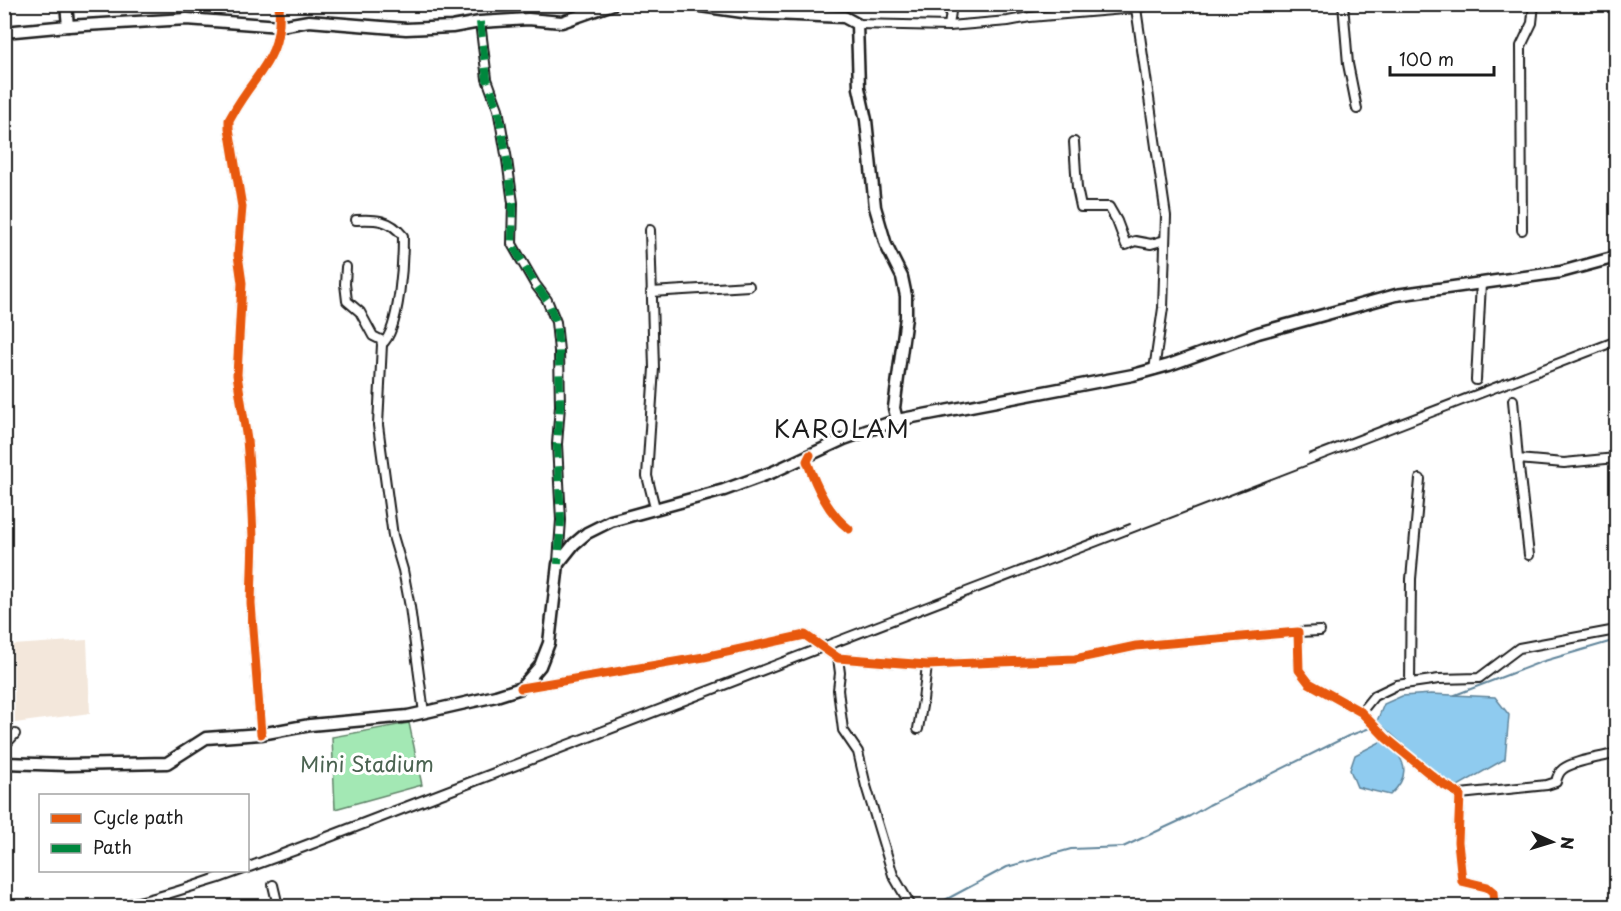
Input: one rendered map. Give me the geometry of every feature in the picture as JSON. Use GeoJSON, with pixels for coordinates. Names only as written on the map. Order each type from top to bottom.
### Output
{"type":"FeatureCollection","features":[{"type":"Feature","properties":{"kind":"main road"},"geometry":{"type":"LineString","coordinates":[[66,4],[68,26]]}},
{"type":"Feature","properties":{"kind":"main road"},"geometry":{"type":"LineString","coordinates":[[4,32],[187,19],[280,26],[309,21],[406,29],[528,19],[562,22],[613,4]]}},
{"type":"Feature","properties":{"kind":"main road"},"geometry":{"type":"LineString","coordinates":[[686,4],[750,13],[844,17],[858,24],[859,88],[866,120],[875,207],[886,245],[902,277],[906,296],[906,317],[894,408],[897,420]]}},
{"type":"Feature","properties":{"kind":"main road"},"geometry":{"type":"LineString","coordinates":[[4,763],[67,765],[167,763],[206,738],[261,734],[310,724],[408,716],[496,696],[521,688],[540,666],[549,643],[558,564],[574,544],[587,533],[611,521],[724,490],[774,472],[844,439],[897,420],[1154,370],[1258,333],[1384,298],[1561,272],[1612,259]]}},
{"type":"Feature","properties":{"kind":"street"},"geometry":{"type":"LineString","coordinates":[[261,734],[251,603],[253,537],[251,493],[247,440],[237,375],[242,291],[238,255],[242,207],[229,129],[230,120],[237,105],[265,67],[277,42],[280,26],[279,4]]}},
{"type":"Feature","properties":{"kind":"street"},"geometry":{"type":"LineString","coordinates":[[949,26],[951,4]]}},
{"type":"Feature","properties":{"kind":"street"},"geometry":{"type":"LineString","coordinates":[[858,24],[949,26],[1136,8],[1151,4]]}},
{"type":"Feature","properties":{"kind":"street"},"geometry":{"type":"LineString","coordinates":[[1343,4],[1348,64],[1357,109]]}},
{"type":"Feature","properties":{"kind":"street"},"geometry":{"type":"LineString","coordinates":[[1522,230],[1521,46],[1532,23],[1534,4]]}},
{"type":"Feature","properties":{"kind":"street"},"geometry":{"type":"LineString","coordinates":[[1615,4],[1617,12]]}},
{"type":"Feature","properties":{"kind":"street"},"geometry":{"type":"LineString","coordinates":[[1136,8],[1166,216],[1163,308],[1154,370]]}},
{"type":"Feature","properties":{"kind":"street"},"geometry":{"type":"LineString","coordinates":[[480,22],[487,79],[498,109],[507,160],[513,203],[512,244],[547,300],[556,321],[559,351],[560,406],[557,444],[561,520],[558,564]]}},
{"type":"Feature","properties":{"kind":"street"},"geometry":{"type":"LineString","coordinates":[[1617,135],[1617,174]]}},
{"type":"Feature","properties":{"kind":"street"},"geometry":{"type":"LineString","coordinates":[[1074,142],[1077,188],[1081,207],[1109,207],[1118,221],[1126,245],[1135,241],[1151,244],[1165,240]]}},
{"type":"Feature","properties":{"kind":"street"},"geometry":{"type":"LineString","coordinates":[[356,220],[381,220],[403,236],[399,300],[392,331],[382,344]]}},
{"type":"Feature","properties":{"kind":"street"},"geometry":{"type":"LineString","coordinates":[[650,230],[654,368],[647,476],[655,508]]}},
{"type":"Feature","properties":{"kind":"street"},"geometry":{"type":"LineString","coordinates":[[1612,259],[1617,251]]}},
{"type":"Feature","properties":{"kind":"street"},"geometry":{"type":"LineString","coordinates":[[346,267],[347,301],[360,312],[373,336],[381,340],[382,344],[378,425],[393,536],[403,570],[410,607],[424,713]]}},
{"type":"Feature","properties":{"kind":"street"},"geometry":{"type":"LineString","coordinates":[[1476,380],[1481,283]]}},
{"type":"Feature","properties":{"kind":"street"},"geometry":{"type":"LineString","coordinates":[[651,292],[749,286]]}},
{"type":"Feature","properties":{"kind":"street"},"geometry":{"type":"LineString","coordinates":[[1513,400],[1529,555]]}},
{"type":"Feature","properties":{"kind":"street"},"geometry":{"type":"LineString","coordinates":[[810,455],[807,461],[815,481],[836,519],[849,529]]}},
{"type":"Feature","properties":{"kind":"street"},"geometry":{"type":"LineString","coordinates":[[1518,459],[1564,463],[1617,458]]}},
{"type":"Feature","properties":{"kind":"street"},"geometry":{"type":"LineString","coordinates":[[1410,683],[1411,579],[1420,480]]}},
{"type":"Feature","properties":{"kind":"street"},"geometry":{"type":"LineString","coordinates":[[1361,712],[1374,696],[1397,685],[1439,679],[1479,678],[1519,648],[1617,630]]}},
{"type":"Feature","properties":{"kind":"street"},"geometry":{"type":"LineString","coordinates":[[521,688],[704,657],[805,634],[838,658],[927,665],[1075,659],[1136,646],[1320,631]]}},
{"type":"Feature","properties":{"kind":"street"},"geometry":{"type":"LineString","coordinates":[[1298,632],[1299,670],[1309,683],[1361,712],[1386,738],[1441,783],[1460,794],[1547,785],[1556,782],[1558,774],[1563,769],[1617,753]]}},
{"type":"Feature","properties":{"kind":"street"},"geometry":{"type":"LineString","coordinates":[[838,658],[840,673],[838,690],[843,730],[858,752],[893,875],[911,906]]}},
{"type":"Feature","properties":{"kind":"street"},"geometry":{"type":"LineString","coordinates":[[918,729],[927,665]]}},
{"type":"Feature","properties":{"kind":"street"},"geometry":{"type":"LineString","coordinates":[[4,746],[15,734]]}},
{"type":"Feature","properties":{"kind":"street"},"geometry":{"type":"LineString","coordinates":[[1460,794],[1458,842],[1462,881],[1487,887],[1493,892],[1494,906]]}},
{"type":"Feature","properties":{"kind":"street"},"geometry":{"type":"LineString","coordinates":[[273,885],[278,906]]}},
{"type":"Feature","properties":{"kind":"shaded area"},"geometry":{"type":"Polygon","coordinates":[[[87,640],[90,713],[15,723],[13,645],[87,640]]]}},
{"type":"Feature","properties":{"kind":"green space","name":"Mini Stadium"},"geometry":{"type":"Polygon","coordinates":[[[409,723],[422,785],[335,809],[332,737],[409,723]]]}},
{"type":"Feature","properties":{"kind":"water"},"geometry":{"type":"Polygon","coordinates":[[[1431,694],[1495,697],[1509,715],[1505,759],[1458,786],[1437,775],[1377,721],[1384,704],[1402,696],[1431,694]]]}},
{"type":"Feature","properties":{"kind":"water"},"geometry":{"type":"Polygon","coordinates":[[[1384,740],[1397,753],[1404,766],[1402,780],[1390,795],[1357,787],[1350,770],[1355,755],[1384,740]]]}},
{"type":"Feature","properties":{"kind":"waterway"},"geometry":{"type":"LineString","coordinates":[[1455,695],[1541,662],[1616,640]]}},
{"type":"Feature","properties":{"kind":"waterway"},"geometry":{"type":"LineString","coordinates":[[934,906],[1007,867],[1071,849],[1123,847],[1190,816],[1348,736],[1370,728]]}},
{"type":"Feature","properties":{"kind":"railway"},"geometry":{"type":"LineString","coordinates":[[1309,454],[1616,336]]}},
{"type":"Feature","properties":{"kind":"railway"},"geometry":{"type":"LineString","coordinates":[[145,906],[220,883],[305,852],[1616,346]]}},
{"type":"Feature","properties":{"kind":"railway"},"geometry":{"type":"LineString","coordinates":[[249,862],[1130,524]]}},
{"type":"Feature","properties":{"kind":"railway"},"geometry":{"type":"LineString","coordinates":[[93,906],[127,900],[218,872]]}},
{"type":"Feature","properties":{"kind":"marked path"},"geometry":{"type":"LineString","coordinates":[[480,22],[487,79],[498,109],[507,160],[513,203],[512,244],[547,300],[556,322],[559,351],[560,406],[557,444],[561,520],[558,564]]}},
{"type":"Feature","properties":{"kind":"cycle path"},"geometry":{"type":"LineString","coordinates":[[261,734],[251,603],[253,537],[251,493],[247,440],[237,375],[242,283],[238,255],[242,207],[229,120],[273,52],[277,39],[279,4]]}},
{"type":"Feature","properties":{"kind":"cycle path"},"geometry":{"type":"LineString","coordinates":[[810,455],[807,461],[819,489],[829,507],[849,529]]}},
{"type":"Feature","properties":{"kind":"cycle path"},"geometry":{"type":"LineString","coordinates":[[521,688],[704,657],[805,635],[838,658],[927,665],[1075,659],[1136,646],[1298,632],[1299,670],[1309,683],[1361,712],[1386,738],[1441,783],[1460,794],[1458,842],[1462,881],[1487,887],[1493,892],[1494,906]]}},
{"type":"Feature","properties":{"kind":"district","name":"KAROLAM"},"geometry":{"type":"Point","coordinates":[842,430]}}]}
